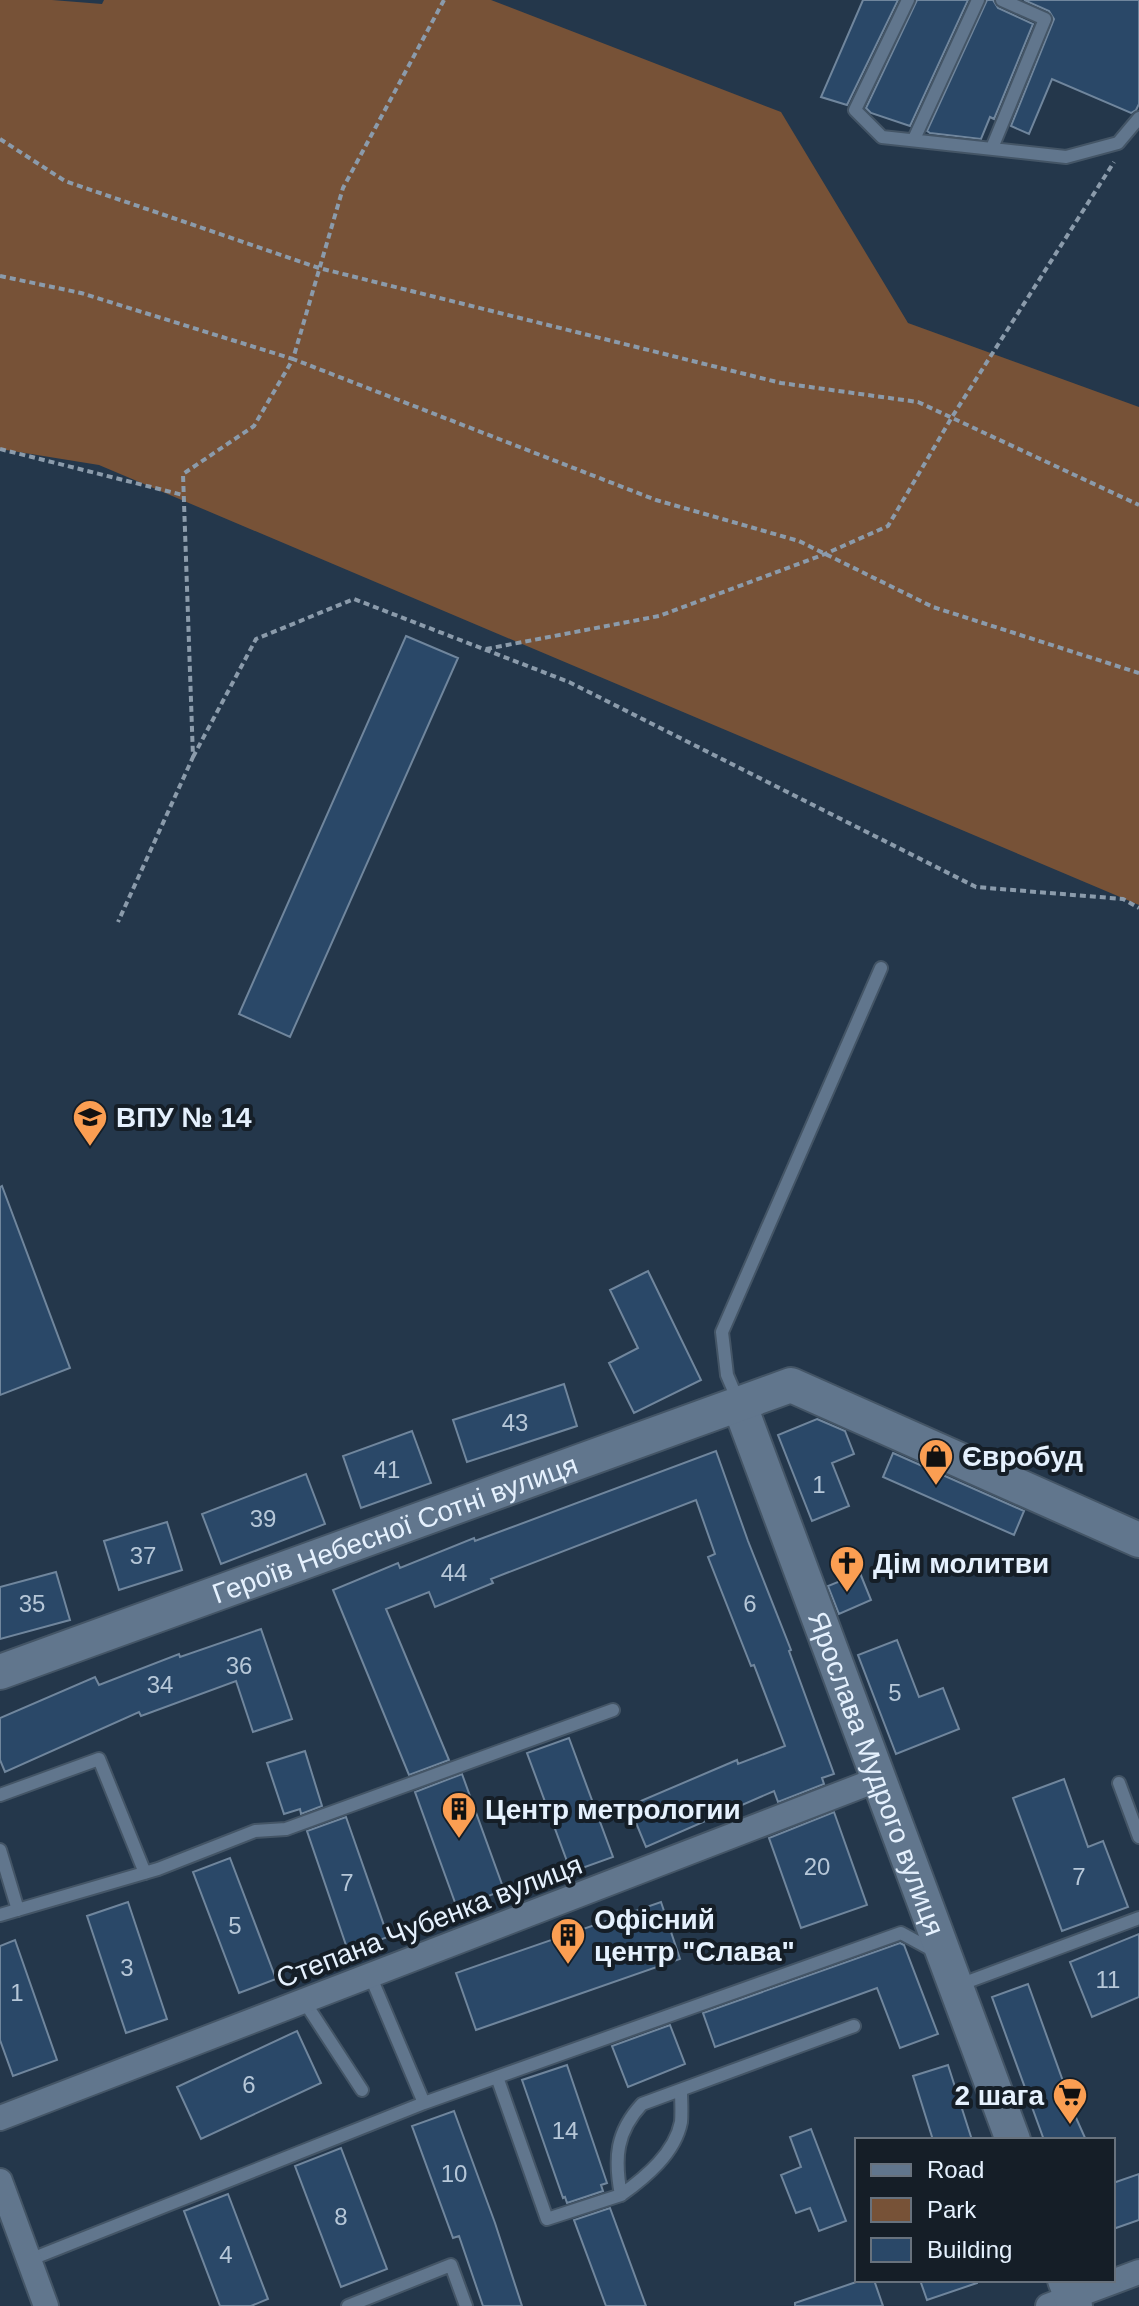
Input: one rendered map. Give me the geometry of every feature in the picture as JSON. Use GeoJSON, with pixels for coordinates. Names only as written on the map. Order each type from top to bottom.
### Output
{"type":"FeatureCollection","features":[{"type":"Feature","properties":{"kind":"street","name":"Героїв Небесної Сотні вулиця"},"geometry":{"type":"LineString","coordinates":[[0,1672],[791,1385],[1139,1540]]}},
{"type":"Feature","properties":{"kind":"street","name":"Ярослава Мудрого вулиця"},"geometry":{"type":"LineString","coordinates":[[740,1406],[1012,2138]]}},
{"type":"Feature","properties":{"kind":"street","name":"Степана Чубенка вулиця"},"geometry":{"type":"LineString","coordinates":[[0,2118],[879,1779]]}},
{"type":"Feature","properties":{"kind":"street"},"geometry":{"type":"LineString","coordinates":[[0,2181],[46,2306]]}},
{"type":"Feature","properties":{"kind":"street"},"geometry":{"type":"LineString","coordinates":[[1115,2280],[1139,2272]]}},
{"type":"Feature","properties":{"kind":"street"},"geometry":{"type":"LineString","coordinates":[[1065,2297],[1109,2282]]}},
{"type":"Feature","properties":{"kind":"lane"},"geometry":{"type":"LineString","coordinates":[[908,0],[855,110],[882,137],[1066,157],[1118,143],[1139,118]]}},
{"type":"Feature","properties":{"kind":"lane"},"geometry":{"type":"LineString","coordinates":[[914,139],[978,0]]}},
{"type":"Feature","properties":{"kind":"lane"},"geometry":{"type":"LineString","coordinates":[[992,148],[1045,19],[1002,0]]}},
{"type":"Feature","properties":{"kind":"lane"},"geometry":{"type":"LineString","coordinates":[[740,1406],[727,1375],[722,1332],[881,968]]}},
{"type":"Feature","properties":{"kind":"lane"},"geometry":{"type":"LineString","coordinates":[[0,1915],[145,1873],[255,1831],[286,1829],[613,1710]]}},
{"type":"Feature","properties":{"kind":"lane"},"geometry":{"type":"LineString","coordinates":[[0,1795],[99,1759],[145,1873]]}},
{"type":"Feature","properties":{"kind":"lane"},"geometry":{"type":"LineString","coordinates":[[1119,1783],[1139,1837]]}},
{"type":"Feature","properties":{"kind":"lane"},"geometry":{"type":"LineString","coordinates":[[0,1850],[18,1910]]}},
{"type":"Feature","properties":{"kind":"lane"},"geometry":{"type":"LineString","coordinates":[[29,2260],[424,2103],[901,1933],[950,1972],[1139,1918]]}},
{"type":"Feature","properties":{"kind":"lane"},"geometry":{"type":"LineString","coordinates":[[370,1975],[424,2103]]}},
{"type":"Feature","properties":{"kind":"lane"},"geometry":{"type":"LineString","coordinates":[[304,2001],[362,2090]]}},
{"type":"Feature","properties":{"kind":"lane"},"geometry":{"type":"LineString","coordinates":[[621,2195],[619,2142],[628,2120],[642,2104],[854,2026]]}},
{"type":"Feature","properties":{"kind":"lane"},"geometry":{"type":"LineString","coordinates":[[497,2077],[547,2219],[621,2195],[656,2166],[673,2142],[680,2123],[681,2090]]}},
{"type":"Feature","properties":{"kind":"lane"},"geometry":{"type":"LineString","coordinates":[[348,2306],[451,2265],[466,2306]]}},
{"type":"Feature","properties":{"kind":"path"},"geometry":{"type":"LineString","coordinates":[[193,757],[183,474],[254,426],[293,359],[343,188],[444,0]]}},
{"type":"Feature","properties":{"kind":"path"},"geometry":{"type":"LineString","coordinates":[[0,139],[65,181],[319,268],[781,383],[918,402],[1139,505]]}},
{"type":"Feature","properties":{"kind":"path"},"geometry":{"type":"LineString","coordinates":[[483,649],[659,616],[825,554],[888,526],[952,417],[1113,162]]}},
{"type":"Feature","properties":{"kind":"path"},"geometry":{"type":"LineString","coordinates":[[0,276],[81,293],[293,359],[656,500],[799,541],[933,607],[1139,673]]}},
{"type":"Feature","properties":{"kind":"path"},"geometry":{"type":"LineString","coordinates":[[0,449],[183,495]]}},
{"type":"Feature","properties":{"kind":"path"},"geometry":{"type":"LineString","coordinates":[[118,922],[193,757],[256,639],[354,599],[569,682],[976,887],[1123,899],[1139,908]]}},
{"type":"Feature","properties":{"kind":"green space"},"geometry":{"type":"Polygon","coordinates":[[[0,0],[102,4],[104,0],[491,0],[781,112],[908,323],[1139,407],[1139,905],[99,465],[0,449],[0,0]]]}},
{"type":"Feature","properties":{"kind":"building"},"geometry":{"type":"Polygon","coordinates":[[[863,0],[898,0],[847,105],[821,97],[863,0]]]}},
{"type":"Feature","properties":{"kind":"building"},"geometry":{"type":"Polygon","coordinates":[[[917,0],[968,0],[910,126],[871,113],[866,108],[917,0]]]}},
{"type":"Feature","properties":{"kind":"building"},"geometry":{"type":"Polygon","coordinates":[[[987,0],[993,0],[998,8],[1033,24],[994,119],[990,117],[981,139],[930,133],[927,131],[987,0]]]}},
{"type":"Feature","properties":{"kind":"building"},"geometry":{"type":"Polygon","coordinates":[[[1024,0],[1139,0],[1139,104],[1136,110],[1131,113],[1052,79],[1029,134],[1011,126],[1054,19],[1049,11],[1024,0]]]}},
{"type":"Feature","properties":{"kind":"building"},"geometry":{"type":"Polygon","coordinates":[[[406,636],[458,658],[290,1037],[239,1014],[406,636]]]}},
{"type":"Feature","properties":{"kind":"building"},"geometry":{"type":"Polygon","coordinates":[[[0,1187],[70,1368],[0,1395],[0,1187]]]}},
{"type":"Feature","properties":{"kind":"building"},"geometry":{"type":"Polygon","coordinates":[[[648,1271],[701,1380],[634,1413],[609,1363],[638,1348],[610,1290],[648,1271]]]}},
{"type":"Feature","properties":{"kind":"building"},"geometry":{"type":"Polygon","coordinates":[[[564,1384],[577,1426],[467,1462],[453,1420],[564,1384]]]}},
{"type":"Feature","properties":{"kind":"building"},"geometry":{"type":"Polygon","coordinates":[[[817,1419],[845,1431],[854,1454],[832,1463],[849,1506],[812,1521],[778,1435],[817,1419]]]}},
{"type":"Feature","properties":{"kind":"building"},"geometry":{"type":"Polygon","coordinates":[[[412,1431],[431,1483],[361,1508],[343,1456],[412,1431]]]}},
{"type":"Feature","properties":{"kind":"building"},"geometry":{"type":"Polygon","coordinates":[[[716,1451],[834,1774],[822,1778],[824,1784],[778,1802],[774,1791],[646,1847],[629,1806],[737,1760],[738,1764],[785,1746],[708,1557],[715,1554],[696,1500],[491,1579],[493,1583],[435,1607],[429,1592],[386,1609],[449,1760],[409,1775],[333,1590],[398,1563],[400,1568],[474,1538],[475,1541],[716,1451]]]}},
{"type":"Feature","properties":{"kind":"building"},"geometry":{"type":"Polygon","coordinates":[[[893,1453],[1024,1511],[1014,1535],[883,1477],[893,1453]]]}},
{"type":"Feature","properties":{"kind":"building"},"geometry":{"type":"Polygon","coordinates":[[[306,1474],[325,1524],[221,1564],[202,1514],[306,1474]]]}},
{"type":"Feature","properties":{"kind":"building"},"geometry":{"type":"Polygon","coordinates":[[[167,1522],[182,1570],[119,1590],[104,1541],[167,1522]]]}},
{"type":"Feature","properties":{"kind":"building"},"geometry":{"type":"Polygon","coordinates":[[[56,1572],[70,1620],[0,1639],[0,1587],[56,1572]]]}},
{"type":"Feature","properties":{"kind":"building","name":"Дім молитви"},"geometry":{"type":"Polygon","coordinates":[[[860,1573],[871,1600],[839,1614],[828,1586],[860,1573]]]}},
{"type":"Feature","properties":{"kind":"building"},"geometry":{"type":"Polygon","coordinates":[[[261,1629],[292,1719],[253,1732],[236,1681],[141,1716],[139,1712],[5,1772],[0,1760],[0,1718],[95,1677],[99,1685],[179,1654],[180,1657],[261,1629]]]}},
{"type":"Feature","properties":{"kind":"building"},"geometry":{"type":"Polygon","coordinates":[[[897,1640],[919,1697],[943,1688],[959,1729],[896,1754],[858,1655],[897,1640]]]}},
{"type":"Feature","properties":{"kind":"building"},"geometry":{"type":"Polygon","coordinates":[[[569,1738],[613,1857],[571,1872],[527,1753],[569,1738]]]}},
{"type":"Feature","properties":{"kind":"building"},"geometry":{"type":"Polygon","coordinates":[[[305,1751],[322,1806],[301,1814],[300,1809],[284,1814],[267,1763],[305,1751]]]}},
{"type":"Feature","properties":{"kind":"building","name":"Центр метрологии"},"geometry":{"type":"Polygon","coordinates":[[[462,1774],[504,1890],[457,1908],[415,1792],[462,1774]]]}},
{"type":"Feature","properties":{"kind":"building"},"geometry":{"type":"Polygon","coordinates":[[[1064,1779],[1088,1847],[1103,1841],[1128,1907],[1062,1931],[1013,1798],[1064,1779]]]}},
{"type":"Feature","properties":{"kind":"building"},"geometry":{"type":"Polygon","coordinates":[[[834,1812],[867,1905],[801,1928],[769,1838],[834,1812]]]}},
{"type":"Feature","properties":{"kind":"building"},"geometry":{"type":"Polygon","coordinates":[[[346,1817],[388,1937],[348,1951],[307,1831],[346,1817]]]}},
{"type":"Feature","properties":{"kind":"building"},"geometry":{"type":"Polygon","coordinates":[[[230,1858],[276,1979],[239,1993],[193,1872],[230,1858]]]}},
{"type":"Feature","properties":{"kind":"building"},"geometry":{"type":"Polygon","coordinates":[[[128,1902],[167,2019],[126,2033],[87,1916],[128,1902]]]}},
{"type":"Feature","properties":{"kind":"building","name":"Офісний центр \"Слава\""},"geometry":{"type":"Polygon","coordinates":[[[661,1902],[680,1959],[476,2030],[456,1973],[661,1902]]]}},
{"type":"Feature","properties":{"kind":"building"},"geometry":{"type":"Polygon","coordinates":[[[1139,1934],[1139,1997],[1092,2017],[1070,1962],[1139,1934]]]}},
{"type":"Feature","properties":{"kind":"building"},"geometry":{"type":"Polygon","coordinates":[[[15,1940],[57,2060],[13,2076],[0,2040],[0,1946],[15,1940]]]}},
{"type":"Feature","properties":{"kind":"building"},"geometry":{"type":"Polygon","coordinates":[[[900,1943],[904,1945],[938,2034],[900,2048],[877,1988],[715,2047],[703,2013],[900,1943]]]}},
{"type":"Feature","properties":{"kind":"building"},"geometry":{"type":"Polygon","coordinates":[[[1028,1984],[1085,2138],[1043,2138],[992,1997],[1028,1984]]]}},
{"type":"Feature","properties":{"kind":"building"},"geometry":{"type":"Polygon","coordinates":[[[670,2025],[685,2064],[628,2087],[612,2046],[670,2025]]]}},
{"type":"Feature","properties":{"kind":"building"},"geometry":{"type":"Polygon","coordinates":[[[297,2031],[321,2083],[201,2139],[177,2087],[297,2031]]]}},
{"type":"Feature","properties":{"kind":"building"},"geometry":{"type":"Polygon","coordinates":[[[567,2065],[607,2183],[601,2185],[603,2191],[567,2203],[522,2080],[567,2065]]]}},
{"type":"Feature","properties":{"kind":"building"},"geometry":{"type":"Polygon","coordinates":[[[948,2065],[971,2138],[932,2138],[913,2076],[948,2065]]]}},
{"type":"Feature","properties":{"kind":"building"},"geometry":{"type":"Polygon","coordinates":[[[454,2111],[522,2306],[483,2306],[459,2236],[453,2238],[412,2126],[454,2111]]]}},
{"type":"Feature","properties":{"kind":"building"},"geometry":{"type":"Polygon","coordinates":[[[811,2129],[846,2221],[819,2231],[810,2208],[796,2213],[781,2175],[801,2167],[790,2137],[811,2129]]]}},
{"type":"Feature","properties":{"kind":"building"},"geometry":{"type":"Polygon","coordinates":[[[341,2148],[387,2269],[341,2287],[295,2166],[341,2148]]]}},
{"type":"Feature","properties":{"kind":"building"},"geometry":{"type":"Polygon","coordinates":[[[1139,2174],[1139,2220],[1115,2228],[1115,2182],[1139,2174]]]}},
{"type":"Feature","properties":{"kind":"building"},"geometry":{"type":"Polygon","coordinates":[[[228,2194],[268,2299],[251,2306],[220,2306],[184,2211],[228,2194]]]}},
{"type":"Feature","properties":{"kind":"building"},"geometry":{"type":"Polygon","coordinates":[[[610,2208],[646,2306],[606,2306],[574,2220],[610,2208]]]}},
{"type":"Feature","properties":{"kind":"building"},"geometry":{"type":"Polygon","coordinates":[[[856,2282],[875,2282],[883,2306],[795,2306],[795,2303],[856,2282]]]}},
{"type":"Feature","properties":{"kind":"building"},"geometry":{"type":"Polygon","coordinates":[[[921,2282],[977,2282],[977,2283],[927,2300],[921,2282]]]}},
{"type":"Feature","properties":{"kind":"place","name":"ВПУ № 14"},"geometry":{"type":"Point","coordinates":[90,1148]}},
{"type":"Feature","properties":{"kind":"place","name":"Євробуд"},"geometry":{"type":"Point","coordinates":[936,1487]}},
{"type":"Feature","properties":{"kind":"place","name":"Дім молитви"},"geometry":{"type":"Point","coordinates":[847,1594]}},
{"type":"Feature","properties":{"kind":"place","name":"Центр метрологии"},"geometry":{"type":"Point","coordinates":[459,1840]}},
{"type":"Feature","properties":{"kind":"place","name":"Офісний центр \"Слава\""},"geometry":{"type":"Point","coordinates":[568,1966]}},
{"type":"Feature","properties":{"kind":"place","name":"2 шага"},"geometry":{"type":"Point","coordinates":[1070,2126]}}]}
